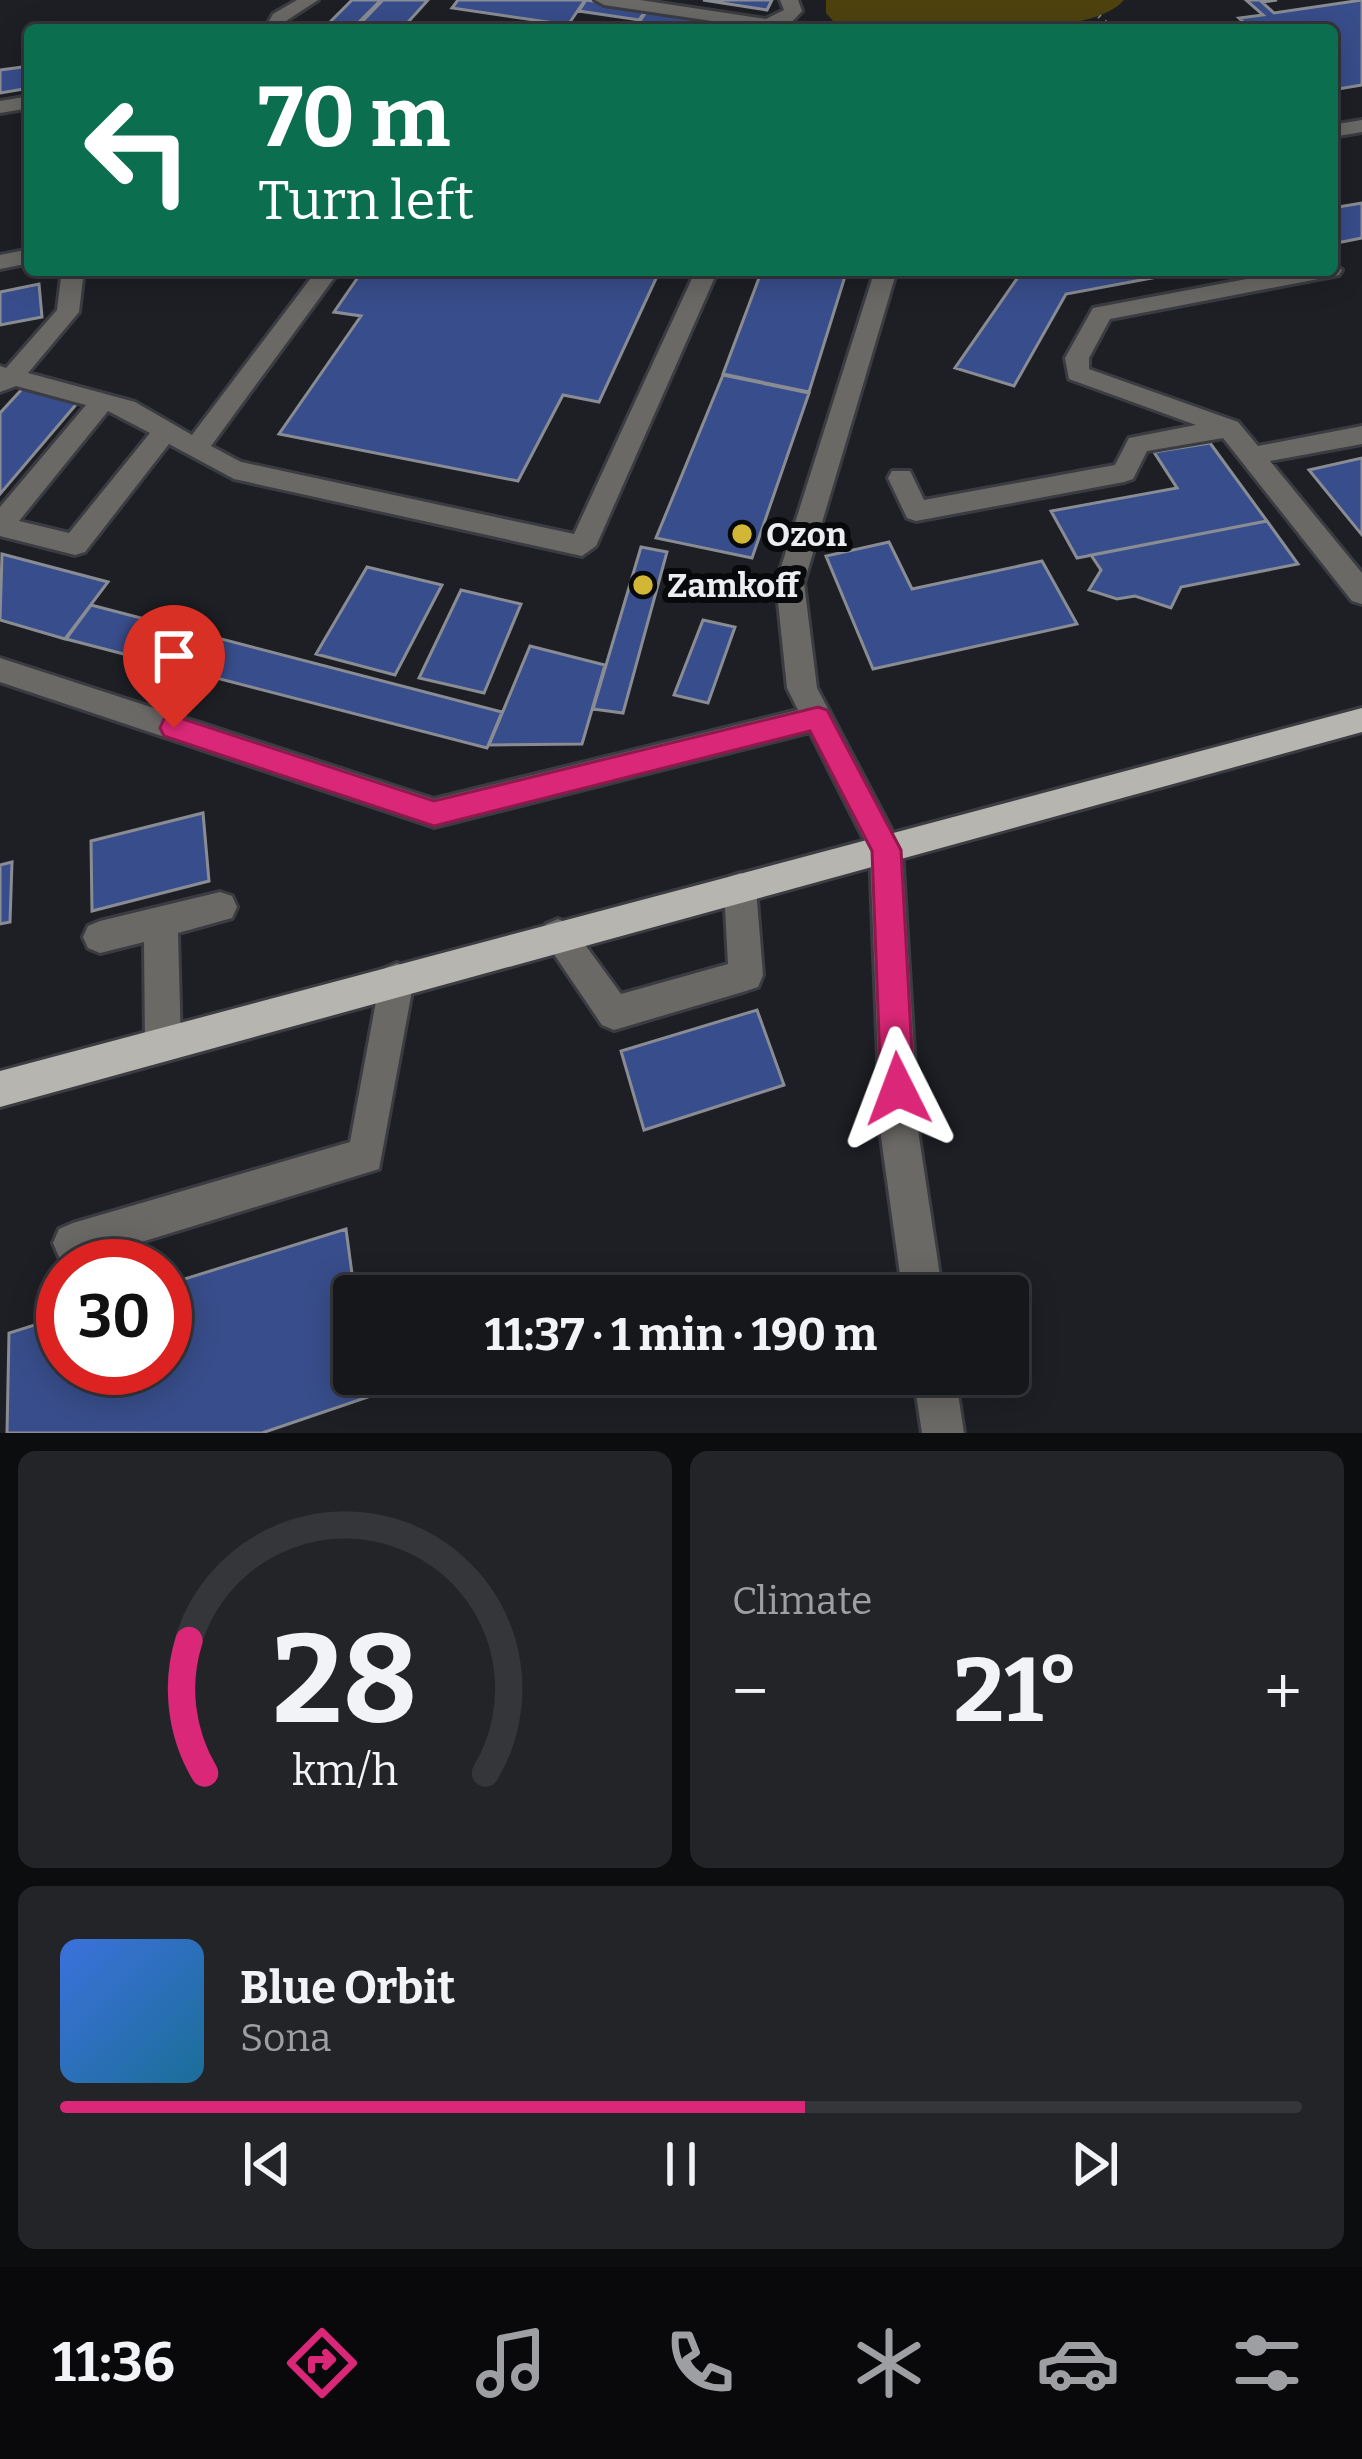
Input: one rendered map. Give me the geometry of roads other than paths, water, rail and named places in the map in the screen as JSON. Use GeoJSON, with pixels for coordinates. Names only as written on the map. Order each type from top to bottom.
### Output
{"type":"FeatureCollection","features":[{"type":"Feature","properties":{"kind":"main road"},"geometry":{"type":"LineString","coordinates":[[0,1089],[558,934],[1362,720]]}},
{"type":"Feature","properties":{"kind":"street"},"geometry":{"type":"LineString","coordinates":[[276,24],[309,0]]}},
{"type":"Feature","properties":{"kind":"street"},"geometry":{"type":"LineString","coordinates":[[604,0],[766,24],[784,20],[794,11],[789,0]]}},
{"type":"Feature","properties":{"kind":"street"},"geometry":{"type":"LineString","coordinates":[[5,379],[68,312],[72,276]]}},
{"type":"Feature","properties":{"kind":"street"},"geometry":{"type":"LineString","coordinates":[[196,448],[325,276]]}},
{"type":"Feature","properties":{"kind":"street"},"geometry":{"type":"LineString","coordinates":[[5,379],[126,407],[234,470],[582,546],[704,276]]}},
{"type":"Feature","properties":{"kind":"street"},"geometry":{"type":"LineString","coordinates":[[884,276],[790,583],[802,688],[886,850],[900,1137],[920,1275]]}},
{"type":"Feature","properties":{"kind":"street"},"geometry":{"type":"LineString","coordinates":[[1300,276],[1101,313],[1077,358],[1077,373],[1229,428],[1362,593]]}},
{"type":"Feature","properties":{"kind":"street"},"geometry":{"type":"LineString","coordinates":[[103,401],[0,526],[75,545],[166,430]]}},
{"type":"Feature","properties":{"kind":"street"},"geometry":{"type":"LineString","coordinates":[[901,478],[916,511],[1124,473],[1138,444],[1229,428]]}},
{"type":"Feature","properties":{"kind":"street"},"geometry":{"type":"LineString","coordinates":[[1252,456],[1362,435]]}},
{"type":"Feature","properties":{"kind":"street"},"geometry":{"type":"LineString","coordinates":[[0,670],[434,813],[818,718]]}},
{"type":"Feature","properties":{"kind":"street"},"geometry":{"type":"LineString","coordinates":[[558,934],[614,1013],[746,975],[740,888]]}},
{"type":"Feature","properties":{"kind":"street"},"geometry":{"type":"LineString","coordinates":[[100,937],[220,907]]}},
{"type":"Feature","properties":{"kind":"street"},"geometry":{"type":"LineString","coordinates":[[161,922],[163,1044]]}},
{"type":"Feature","properties":{"kind":"street"},"geometry":{"type":"LineString","coordinates":[[86,1239],[366,1156],[397,980]]}},
{"type":"Feature","properties":{"kind":"street"},"geometry":{"type":"LineString","coordinates":[[937,1395],[943,1433]]}},
{"type":"Feature","properties":{"kind":"place","name":"Ozon"},"geometry":{"type":"Point","coordinates":[742,534]}},
{"type":"Feature","properties":{"kind":"place","name":"Zamkoff"},"geometry":{"type":"Point","coordinates":[643,585]}}]}
